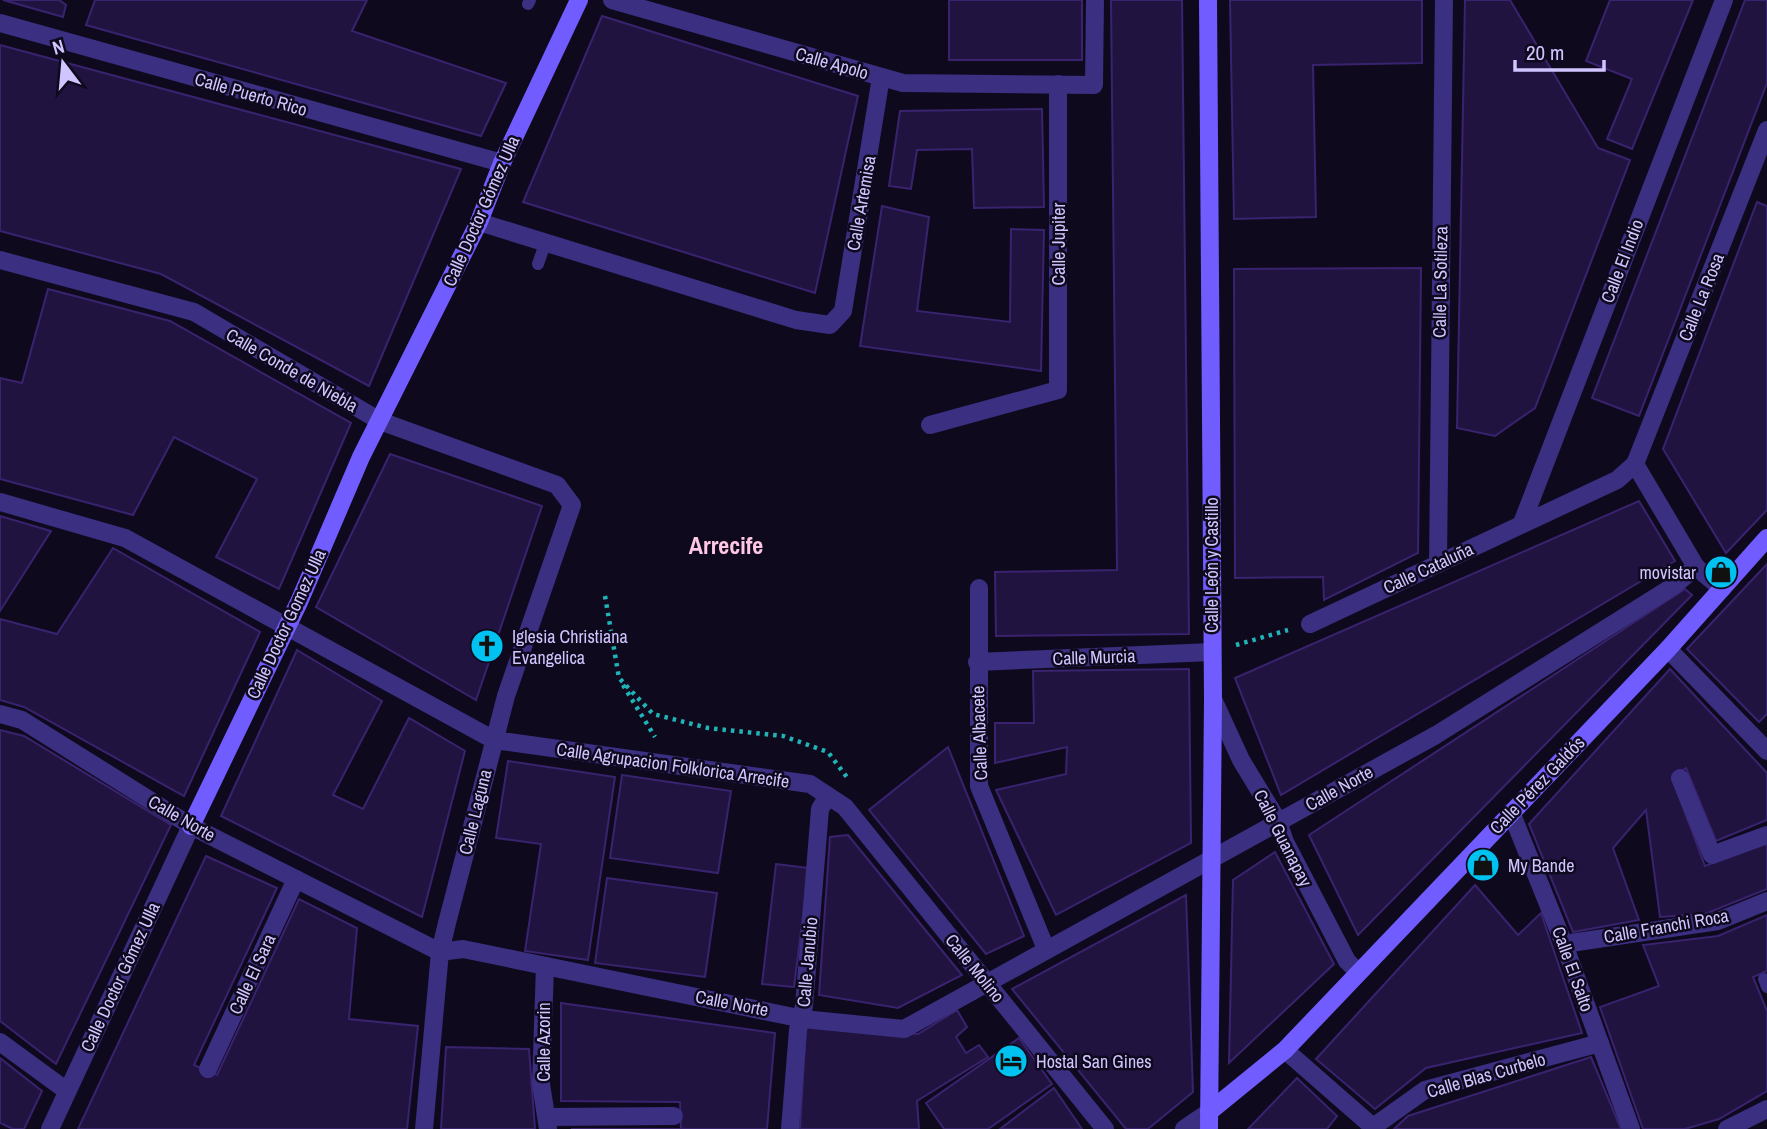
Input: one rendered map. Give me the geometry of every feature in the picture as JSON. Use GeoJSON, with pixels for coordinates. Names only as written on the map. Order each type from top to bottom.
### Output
{"type":"FeatureCollection","features":[{"type":"Feature","properties":{"kind":"street","name":"Calle Doctor Gómez Ulla"},"geometry":{"type":"LineString","coordinates":[[380,421],[479,222],[502,163],[579,0]]}},
{"type":"Feature","properties":{"kind":"street","name":"Calle Apolo"},"geometry":{"type":"LineString","coordinates":[[612,0],[903,83],[1058,84]]}},
{"type":"Feature","properties":{"kind":"street"},"geometry":{"type":"LineString","coordinates":[[1058,84],[1094,85],[1096,0]]}},
{"type":"Feature","properties":{"kind":"street","name":"Calle León y Castillo"},"geometry":{"type":"LineString","coordinates":[[1208,0],[1213,699],[1209,1120]]}},
{"type":"Feature","properties":{"kind":"street","name":"Calle La Sotileza"},"geometry":{"type":"LineString","coordinates":[[1438,564],[1444,0]]}},
{"type":"Feature","properties":{"kind":"street","name":"Calle El Indio"},"geometry":{"type":"LineString","coordinates":[[1522,523],[1724,0]]}},
{"type":"Feature","properties":{"kind":"street","name":"Calle Puerto Rico"},"geometry":{"type":"LineString","coordinates":[[0,23],[502,163]]}},
{"type":"Feature","properties":{"kind":"street","name":"Calle Artemisa"},"geometry":{"type":"LineString","coordinates":[[546,241],[796,320],[830,325],[843,311],[881,77]]}},
{"type":"Feature","properties":{"kind":"street","name":"Calle Jupiter"},"geometry":{"type":"LineString","coordinates":[[930,425],[1058,390],[1058,84]]}},
{"type":"Feature","properties":{"kind":"street","name":"Calle La Rosa"},"geometry":{"type":"LineString","coordinates":[[1635,464],[1767,130]]}},
{"type":"Feature","properties":{"kind":"street"},"geometry":{"type":"LineString","coordinates":[[479,222],[546,241]]}},
{"type":"Feature","properties":{"kind":"street","name":"Calle Conde de Niebla"},"geometry":{"type":"LineString","coordinates":[[0,260],[194,312],[380,421],[557,485],[572,505]]}},
{"type":"Feature","properties":{"kind":"street","name":"Calle Doctor Gomez Ulla"},"geometry":{"type":"LineString","coordinates":[[191,826],[286,628],[361,457],[380,421]]}},
{"type":"Feature","properties":{"kind":"street"},"geometry":{"type":"LineString","coordinates":[[1635,464],[1696,567],[1722,589]]}},
{"type":"Feature","properties":{"kind":"street","name":"Calle Cataluña"},"geometry":{"type":"LineString","coordinates":[[1310,624],[1617,480],[1635,464]]}},
{"type":"Feature","properties":{"kind":"street"},"geometry":{"type":"LineString","coordinates":[[0,502],[125,538],[494,740]]}},
{"type":"Feature","properties":{"kind":"street","name":"Calle Laguna"},"geometry":{"type":"LineString","coordinates":[[424,1129],[440,951],[494,740],[572,505]]}},
{"type":"Feature","properties":{"kind":"street","name":"Calle Pérez Galdós"},"geometry":{"type":"LineString","coordinates":[[1209,1120],[1284,1050],[1668,649],[1767,538]]}},
{"type":"Feature","properties":{"kind":"street","name":"Calle Norte"},"geometry":{"type":"LineString","coordinates":[[0,714],[22,720],[191,826],[440,951],[463,949],[803,1019],[904,1029],[1436,735],[1672,587],[1696,567]]}},
{"type":"Feature","properties":{"kind":"street","name":"Calle Albacete"},"geometry":{"type":"LineString","coordinates":[[979,588],[979,786],[1046,949]]}},
{"type":"Feature","properties":{"kind":"street"},"geometry":{"type":"LineString","coordinates":[[1668,649],[1767,751]]}},
{"type":"Feature","properties":{"kind":"street","name":"Calle Murcia"},"geometry":{"type":"LineString","coordinates":[[977,662],[1212,652]]}},
{"type":"Feature","properties":{"kind":"street","name":"Calle Guanapay"},"geometry":{"type":"LineString","coordinates":[[1213,699],[1241,760],[1278,821],[1285,842],[1347,961],[1358,972]]}},
{"type":"Feature","properties":{"kind":"street","name":"Calle Agrupacion Folklorica Arrecife"},"geometry":{"type":"LineString","coordinates":[[494,740],[810,784],[836,801]]}},
{"type":"Feature","properties":{"kind":"street"},"geometry":{"type":"LineString","coordinates":[[1680,778],[1712,855],[1767,835]]}},
{"type":"Feature","properties":{"kind":"street","name":"Calle Molino"},"geometry":{"type":"LineString","coordinates":[[836,801],[1105,1129]]}},
{"type":"Feature","properties":{"kind":"street","name":"Calle Janubio"},"geometry":{"type":"LineString","coordinates":[[790,1129],[798,1030],[803,1019],[820,809],[836,801]]}},
{"type":"Feature","properties":{"kind":"street","name":"Calle El Salto"},"geometry":{"type":"LineString","coordinates":[[1511,812],[1564,944],[1631,1129]]}},
{"type":"Feature","properties":{"kind":"street","name":"Calle Doctor Gómez Ulla"},"geometry":{"type":"LineString","coordinates":[[50,1129],[191,826]]}},
{"type":"Feature","properties":{"kind":"street","name":"Calle El Sara"},"geometry":{"type":"LineString","coordinates":[[208,1069],[296,879]]}},
{"type":"Feature","properties":{"kind":"street","name":"Calle Franchi Roca"},"geometry":{"type":"LineString","coordinates":[[1564,944],[1718,920],[1767,901]]}},
{"type":"Feature","properties":{"kind":"street","name":"Calle Azorin"},"geometry":{"type":"LineString","coordinates":[[545,966],[541,1084],[547,1123],[674,1116]]}},
{"type":"Feature","properties":{"kind":"street"},"geometry":{"type":"LineString","coordinates":[[0,1042],[67,1091]]}},
{"type":"Feature","properties":{"kind":"street","name":"Calle Blas Curbelo"},"geometry":{"type":"LineString","coordinates":[[1284,1050],[1373,1127],[1425,1090],[1600,1043]]}},
{"type":"Feature","properties":{"kind":"street"},"geometry":{"type":"LineString","coordinates":[[1727,1129],[1767,1109]]}},
{"type":"Feature","properties":{"kind":"street"},"geometry":{"type":"LineString","coordinates":[[1184,1129],[1209,1120]]}},
{"type":"Feature","properties":{"kind":"lane"},"geometry":{"type":"LineString","coordinates":[[538,264],[546,241]]}},
{"type":"Feature","properties":{"kind":"path"},"geometry":{"type":"LineString","coordinates":[[605,596],[619,678],[674,765]]}},
{"type":"Feature","properties":{"kind":"path"},"geometry":{"type":"LineString","coordinates":[[1212,652],[1310,624]]}},
{"type":"Feature","properties":{"kind":"path"},"geometry":{"type":"LineString","coordinates":[[619,678],[653,714],[708,728],[783,736],[828,752],[850,780],[836,776],[836,801]]}},
{"type":"Feature","properties":{"kind":"building"},"geometry":{"type":"Polygon","coordinates":[[[3,0],[59,0],[66,5],[63,17],[3,0]]]}},
{"type":"Feature","properties":{"kind":"building"},"geometry":{"type":"Polygon","coordinates":[[[95,0],[367,0],[352,31],[506,83],[481,136],[86,25],[95,0]]]}},
{"type":"Feature","properties":{"kind":"building"},"geometry":{"type":"Polygon","coordinates":[[[949,0],[1082,0],[1082,60],[949,60],[949,0]]]}},
{"type":"Feature","properties":{"kind":"building"},"geometry":{"type":"Polygon","coordinates":[[[1111,0],[1182,0],[1189,634],[996,636],[995,572],[1117,570],[1111,0]]]}},
{"type":"Feature","properties":{"kind":"building"},"geometry":{"type":"Polygon","coordinates":[[[1230,0],[1422,0],[1422,63],[1313,65],[1316,217],[1234,219],[1230,0]]]}},
{"type":"Feature","properties":{"kind":"building"},"geometry":{"type":"Polygon","coordinates":[[[1465,0],[1510,0],[1598,148],[1630,160],[1535,408],[1495,436],[1457,428],[1465,0]]]}},
{"type":"Feature","properties":{"kind":"building"},"geometry":{"type":"Polygon","coordinates":[[[1610,0],[1693,0],[1632,149],[1607,139],[1632,79],[1586,61],[1610,0]]]}},
{"type":"Feature","properties":{"kind":"building"},"geometry":{"type":"Polygon","coordinates":[[[1745,0],[1767,0],[1767,83],[1639,416],[1592,398],[1745,0]]]}},
{"type":"Feature","properties":{"kind":"building"},"geometry":{"type":"Polygon","coordinates":[[[602,16],[858,96],[815,293],[523,202],[602,16]]]}},
{"type":"Feature","properties":{"kind":"building"},"geometry":{"type":"Polygon","coordinates":[[[0,45],[461,169],[369,386],[161,274],[0,231],[0,45]]]}},
{"type":"Feature","properties":{"kind":"building"},"geometry":{"type":"Polygon","coordinates":[[[1042,109],[1044,207],[974,208],[972,149],[917,150],[911,189],[889,186],[900,111],[1042,109]]]}},
{"type":"Feature","properties":{"kind":"building"},"geometry":{"type":"Polygon","coordinates":[[[1757,202],[1767,206],[1767,510],[1726,553],[1663,449],[1757,202]]]}},
{"type":"Feature","properties":{"kind":"building"},"geometry":{"type":"Polygon","coordinates":[[[882,206],[929,217],[917,311],[1010,322],[1011,229],[1044,230],[1041,371],[860,346],[882,206]]]}},
{"type":"Feature","properties":{"kind":"building"},"geometry":{"type":"Polygon","coordinates":[[[1421,268],[1418,553],[1324,600],[1323,577],[1235,578],[1234,269],[1421,268]]]}},
{"type":"Feature","properties":{"kind":"building"},"geometry":{"type":"Polygon","coordinates":[[[48,289],[170,321],[351,423],[279,589],[216,557],[257,479],[174,437],[133,515],[0,479],[0,378],[22,383],[48,289]]]}},
{"type":"Feature","properties":{"kind":"building"},"geometry":{"type":"Polygon","coordinates":[[[390,454],[542,506],[476,700],[316,607],[390,454]]]}},
{"type":"Feature","properties":{"kind":"building"},"geometry":{"type":"Polygon","coordinates":[[[1639,501],[1675,561],[1281,795],[1235,678],[1639,501]]]}},
{"type":"Feature","properties":{"kind":"building"},"geometry":{"type":"Polygon","coordinates":[[[0,516],[51,531],[0,611],[0,516]]]}},
{"type":"Feature","properties":{"kind":"building"},"geometry":{"type":"Polygon","coordinates":[[[113,548],[260,632],[184,796],[24,707],[0,700],[0,619],[57,634],[113,548]]]}},
{"type":"Feature","properties":{"kind":"building"},"geometry":{"type":"Polygon","coordinates":[[[1767,564],[1767,714],[1759,722],[1687,649],[1767,564]]]}},
{"type":"Feature","properties":{"kind":"building"},"geometry":{"type":"Polygon","coordinates":[[[1685,589],[1692,595],[1358,935],[1309,835],[1685,589]]]}},
{"type":"Feature","properties":{"kind":"building"},"geometry":{"type":"Polygon","coordinates":[[[297,650],[382,701],[333,795],[363,809],[409,718],[465,751],[422,917],[221,816],[297,650]]]}},
{"type":"Feature","properties":{"kind":"building"},"geometry":{"type":"Polygon","coordinates":[[[1189,669],[1191,843],[1056,915],[996,790],[1066,774],[1067,747],[995,763],[995,723],[1034,723],[1033,671],[1189,669]]]}},
{"type":"Feature","properties":{"kind":"building"},"geometry":{"type":"Polygon","coordinates":[[[1670,669],[1767,773],[1767,820],[1716,841],[1686,768],[1672,778],[1705,866],[1767,843],[1767,889],[1705,914],[1660,917],[1646,810],[1613,848],[1639,920],[1573,932],[1529,824],[1670,669]]]}},
{"type":"Feature","properties":{"kind":"building"},"geometry":{"type":"Polygon","coordinates":[[[0,730],[24,736],[171,825],[56,1064],[0,1021],[0,730]]]}},
{"type":"Feature","properties":{"kind":"building"},"geometry":{"type":"Polygon","coordinates":[[[948,747],[1024,936],[986,954],[869,810],[948,747]]]}},
{"type":"Feature","properties":{"kind":"building"},"geometry":{"type":"Polygon","coordinates":[[[508,761],[615,777],[588,960],[525,951],[541,844],[496,838],[508,761]]]}},
{"type":"Feature","properties":{"kind":"building"},"geometry":{"type":"Polygon","coordinates":[[[622,775],[731,791],[718,873],[610,858],[622,775]]]}},
{"type":"Feature","properties":{"kind":"building"},"geometry":{"type":"Polygon","coordinates":[[[848,835],[962,975],[898,1008],[819,995],[830,837],[848,835]]]}},
{"type":"Feature","properties":{"kind":"building"},"geometry":{"type":"Polygon","coordinates":[[[1275,852],[1334,964],[1229,1063],[1233,880],[1275,852]]]}},
{"type":"Feature","properties":{"kind":"building"},"geometry":{"type":"Polygon","coordinates":[[[206,856],[277,888],[194,1065],[217,1075],[299,899],[357,928],[349,1019],[418,1026],[407,1129],[78,1129],[206,856]]]}},
{"type":"Feature","properties":{"kind":"building"},"geometry":{"type":"Polygon","coordinates":[[[776,864],[809,868],[794,987],[762,984],[776,864]]]}},
{"type":"Feature","properties":{"kind":"building"},"geometry":{"type":"Polygon","coordinates":[[[607,878],[717,893],[705,977],[595,963],[607,878]]]}},
{"type":"Feature","properties":{"kind":"building"},"geometry":{"type":"Polygon","coordinates":[[[1475,885],[1518,935],[1541,913],[1582,1033],[1426,1068],[1375,1109],[1316,1059],[1475,885]]]}},
{"type":"Feature","properties":{"kind":"building"},"geometry":{"type":"Polygon","coordinates":[[[1186,895],[1193,1092],[1148,1129],[1126,1129],[1012,989],[1186,895]]]}},
{"type":"Feature","properties":{"kind":"building"},"geometry":{"type":"Polygon","coordinates":[[[1767,915],[1767,971],[1753,977],[1767,1011],[1767,1091],[1719,1119],[1685,1129],[1643,1129],[1600,1007],[1659,986],[1643,945],[1718,936],[1767,915]]]}},
{"type":"Feature","properties":{"kind":"building"},"geometry":{"type":"Polygon","coordinates":[[[561,1003],[775,1033],[767,1129],[681,1129],[680,1102],[561,1101],[561,1003]]]}},
{"type":"Feature","properties":{"kind":"building"},"geometry":{"type":"Polygon","coordinates":[[[957,1010],[967,1027],[956,1037],[966,1053],[979,1045],[988,1057],[917,1101],[919,1129],[800,1129],[806,1026],[918,1034],[957,1010]]]}},
{"type":"Feature","properties":{"kind":"building","name":"Hostal San Gines"},"geometry":{"type":"Polygon","coordinates":[[[1019,1038],[1052,1084],[988,1129],[944,1129],[926,1103],[1019,1038]]]}},
{"type":"Feature","properties":{"kind":"building"},"geometry":{"type":"Polygon","coordinates":[[[446,1047],[529,1049],[535,1129],[441,1129],[446,1047]]]}},
{"type":"Feature","properties":{"kind":"building"},"geometry":{"type":"Polygon","coordinates":[[[1591,1057],[1621,1129],[1394,1129],[1408,1116],[1591,1057]]]}},
{"type":"Feature","properties":{"kind":"building"},"geometry":{"type":"Polygon","coordinates":[[[0,1058],[42,1091],[24,1129],[13,1129],[0,1123],[0,1058]]]}},
{"type":"Feature","properties":{"kind":"building"},"geometry":{"type":"Polygon","coordinates":[[[1297,1078],[1337,1116],[1327,1129],[1248,1129],[1297,1078]]]}},
{"type":"Feature","properties":{"kind":"building"},"geometry":{"type":"Polygon","coordinates":[[[1054,1088],[1082,1129],[1000,1129],[1054,1088]]]}},
{"type":"Feature","properties":{"kind":"place","name":"movistar"},"geometry":{"type":"Point","coordinates":[1721,572]}},
{"type":"Feature","properties":{"kind":"place","name":"Iglesia Christiana Evangelica"},"geometry":{"type":"Point","coordinates":[487,646]}},
{"type":"Feature","properties":{"kind":"place","name":"My Bande"},"geometry":{"type":"Point","coordinates":[1483,865]}},
{"type":"Feature","properties":{"kind":"place","name":"Hostal San Gines"},"geometry":{"type":"Point","coordinates":[1011,1061]}},
{"type":"Feature","properties":{"kind":"district","name":"Arrecife"},"geometry":{"type":"Point","coordinates":[726,545]}}]}
